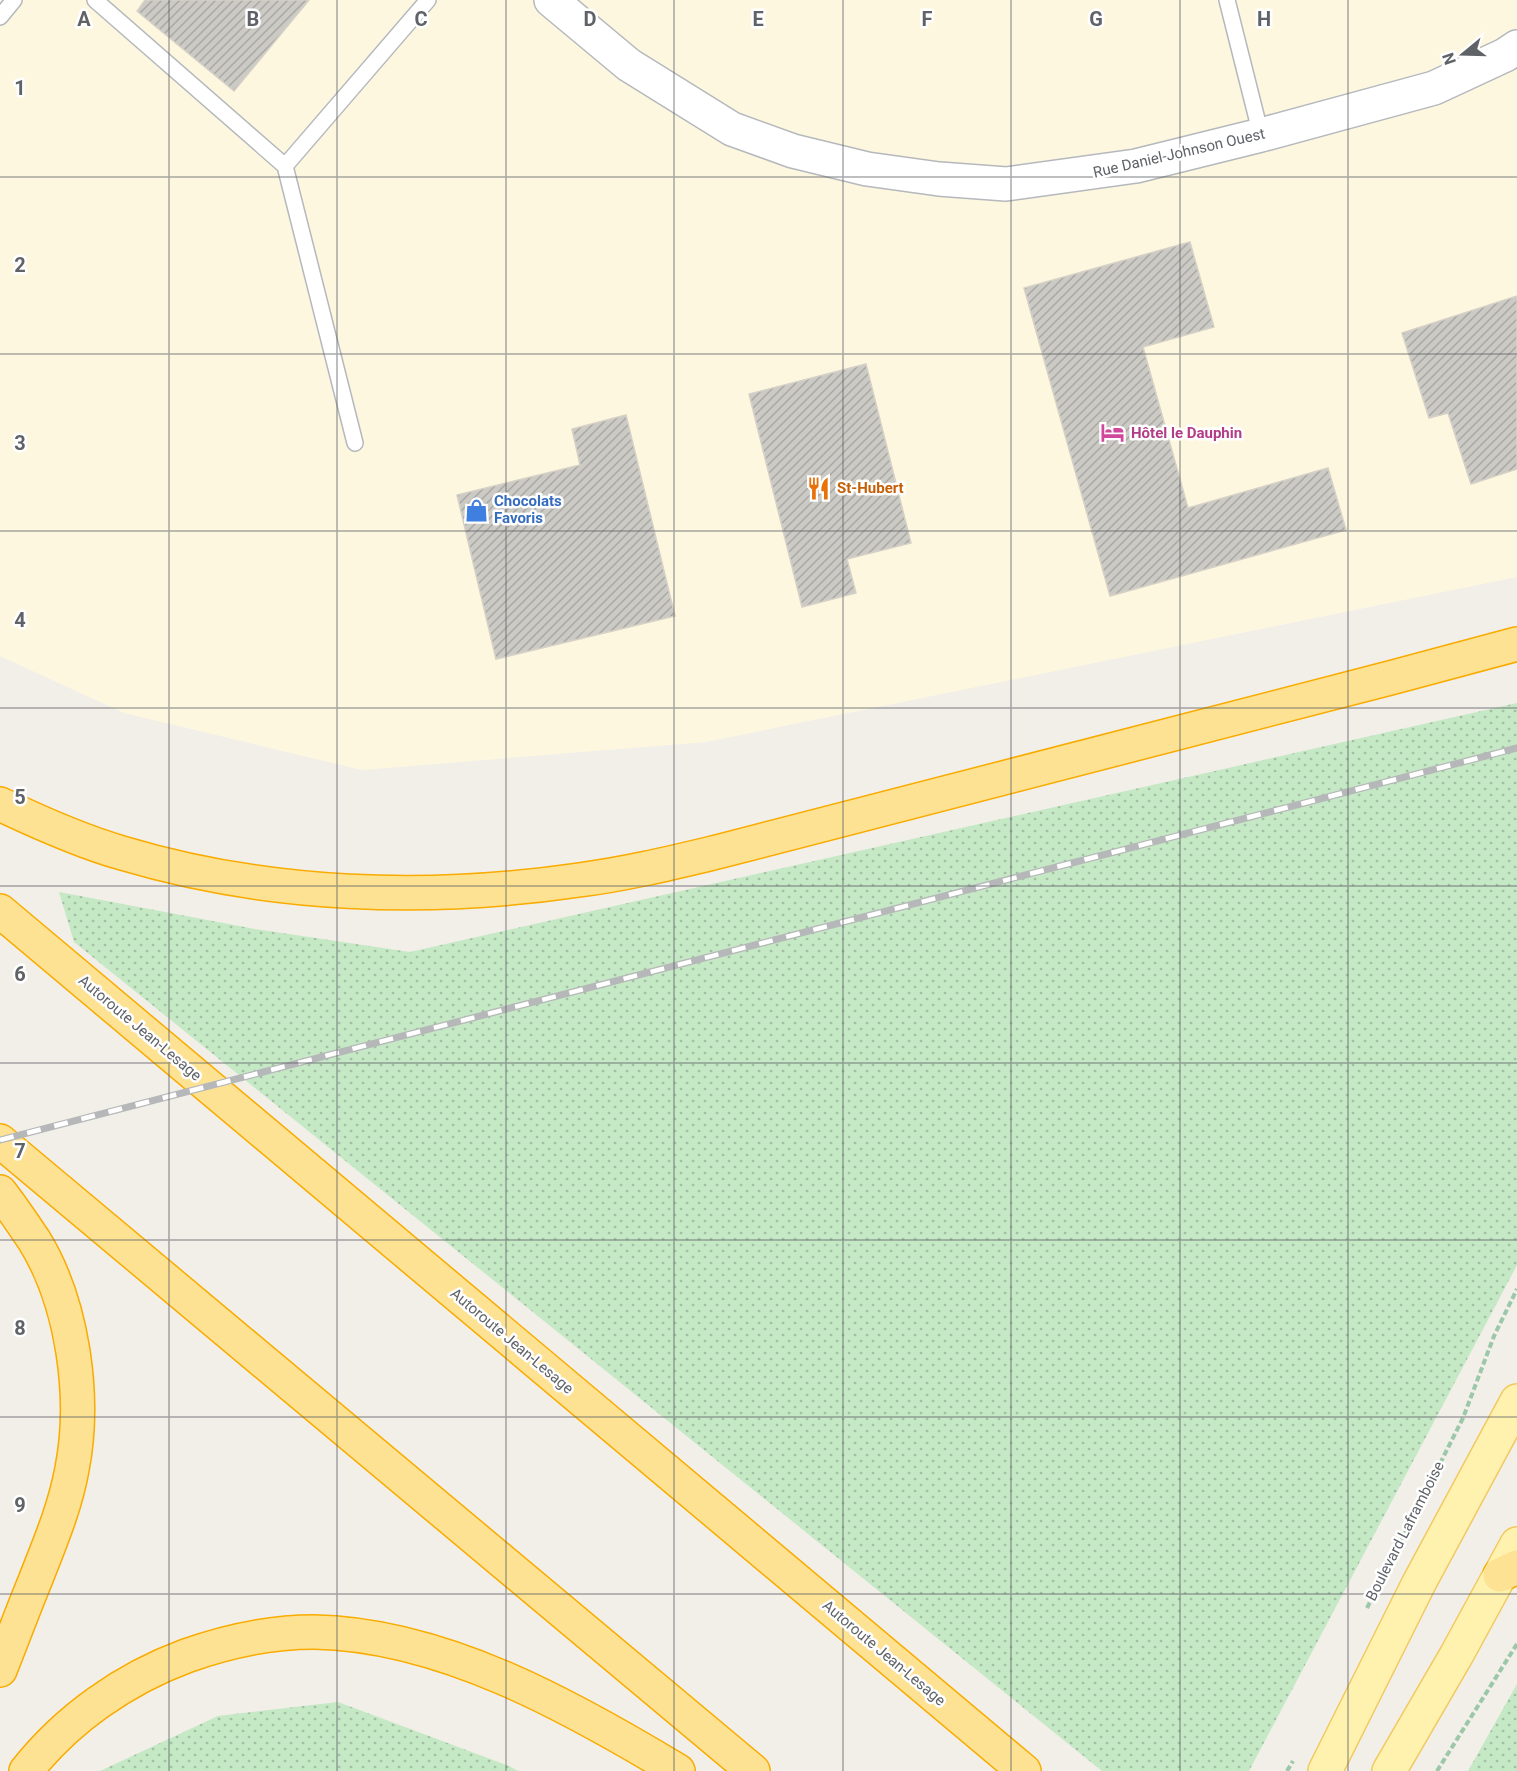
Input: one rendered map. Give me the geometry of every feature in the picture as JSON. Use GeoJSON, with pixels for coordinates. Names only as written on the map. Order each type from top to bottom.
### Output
{"type":"FeatureCollection","features":[{"type":"Feature","properties":{"kind":"highway"},"geometry":{"type":"LineString","coordinates":[[0,804],[48,827],[121,853],[177,867],[267,884],[328,890],[413,893],[541,885],[643,869],[717,852],[1517,644]]}},
{"type":"Feature","properties":{"kind":"highway","name":"Autoroute Jean-Lesage"},"geometry":{"type":"LineString","coordinates":[[0,910],[1024,1771]]}},
{"type":"Feature","properties":{"kind":"highway"},"geometry":{"type":"LineString","coordinates":[[0,1141],[753,1771]]}},
{"type":"Feature","properties":{"kind":"highway"},"geometry":{"type":"LineString","coordinates":[[0,1191],[34,1241],[59,1296],[74,1356],[77,1404],[75,1447],[68,1489],[0,1670]]}},
{"type":"Feature","properties":{"kind":"highway"},"geometry":{"type":"LineString","coordinates":[[26,1771],[87,1711],[127,1683],[149,1671],[195,1653],[243,1639],[314,1632],[337,1633],[387,1641],[441,1655],[482,1669],[555,1702],[678,1771]]}},
{"type":"Feature","properties":{"kind":"main road"},"geometry":{"type":"LineString","coordinates":[[1325,1771],[1414,1593],[1517,1401]]}},
{"type":"Feature","properties":{"kind":"main road"},"geometry":{"type":"LineString","coordinates":[[1389,1771],[1457,1654],[1509,1571],[1517,1544]]}},
{"type":"Feature","properties":{"kind":"street","name":"Rue Daniel-Johnson Ouest"},"geometry":{"type":"LineString","coordinates":[[551,0],[629,65],[732,129],[793,151],[867,169],[939,179],[1006,184],[1136,166],[1261,135],[1434,88],[1505,55],[1517,47]]}},
{"type":"Feature","properties":{"kind":"lane"},"geometry":{"type":"LineString","coordinates":[[0,17],[14,0]]}},
{"type":"Feature","properties":{"kind":"lane"},"geometry":{"type":"LineString","coordinates":[[95,0],[285,166],[355,443]]}},
{"type":"Feature","properties":{"kind":"lane"},"geometry":{"type":"LineString","coordinates":[[285,166],[428,0]]}},
{"type":"Feature","properties":{"kind":"lane"},"geometry":{"type":"LineString","coordinates":[[1227,0],[1261,135]]}},
{"type":"Feature","properties":{"kind":"path","name":"Boulevard Laframboise"},"geometry":{"type":"LineString","coordinates":[[1365,1611],[1463,1418],[1494,1336],[1517,1289]]}},
{"type":"Feature","properties":{"kind":"path"},"geometry":{"type":"LineString","coordinates":[[1437,1771],[1517,1644]]}},
{"type":"Feature","properties":{"kind":"path"},"geometry":{"type":"LineString","coordinates":[[1287,1771],[1298,1750]]}},
{"type":"Feature","properties":{"kind":"shaded area"},"geometry":{"type":"Polygon","coordinates":[[[0,0],[1517,0],[1517,577],[706,742],[362,770],[124,713],[0,656],[0,0]]]}},
{"type":"Feature","properties":{"kind":"green space"},"geometry":{"type":"Polygon","coordinates":[[[1517,703],[1517,1265],[1249,1771],[1102,1771],[74,942],[59,892],[255,929],[410,952],[1517,703]]]}},
{"type":"Feature","properties":{"kind":"green space"},"geometry":{"type":"Polygon","coordinates":[[[1517,1684],[1517,1771],[1468,1771],[1517,1684]]]}},
{"type":"Feature","properties":{"kind":"green space"},"geometry":{"type":"Polygon","coordinates":[[[338,1702],[518,1771],[100,1771],[218,1716],[338,1702]]]}},
{"type":"Feature","properties":{"kind":"building"},"geometry":{"type":"Polygon","coordinates":[[[145,0],[309,0],[234,91],[137,11],[145,0]]]}},
{"type":"Feature","properties":{"kind":"building"},"geometry":{"type":"Polygon","coordinates":[[[1190,242],[1214,327],[1143,347],[1188,508],[1328,468],[1346,530],[1110,596],[1024,288],[1190,242]]]}},
{"type":"Feature","properties":{"kind":"building"},"geometry":{"type":"Polygon","coordinates":[[[1517,296],[1517,469],[1471,484],[1448,413],[1429,418],[1402,333],[1517,296]]]}},
{"type":"Feature","properties":{"kind":"building"},"geometry":{"type":"Polygon","coordinates":[[[866,364],[911,543],[847,559],[856,593],[802,607],[749,394],[866,364]]]}},
{"type":"Feature","properties":{"kind":"building"},"geometry":{"type":"Polygon","coordinates":[[[626,415],[675,616],[496,659],[457,495],[580,465],[572,429],[626,415]]]}},
{"type":"Feature","properties":{"kind":"railway"},"geometry":{"type":"LineString","coordinates":[[0,1140],[1517,748]]}},
{"type":"Feature","properties":{"kind":"place","name":"Hôtel le Dauphin"},"geometry":{"type":"Point","coordinates":[1113,433]}},
{"type":"Feature","properties":{"kind":"place","name":"St-Hubert"},"geometry":{"type":"Point","coordinates":[819,488]}},
{"type":"Feature","properties":{"kind":"place","name":"Chocolats Favoris"},"geometry":{"type":"Point","coordinates":[476,510]}}]}
